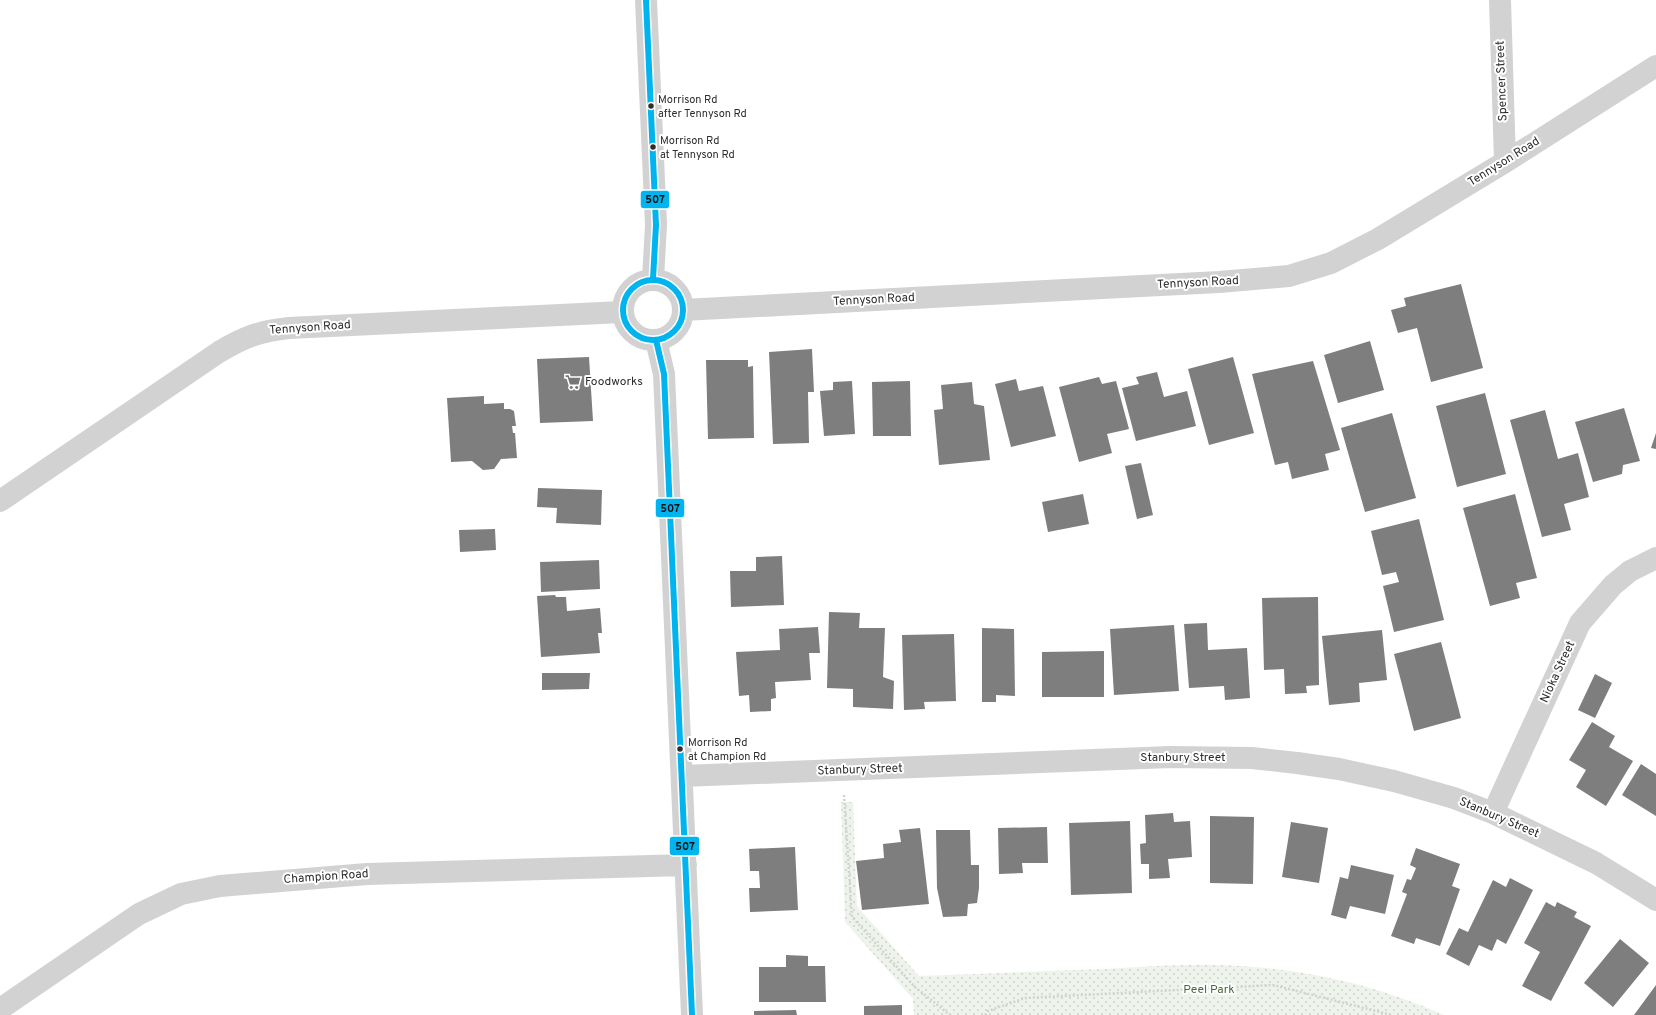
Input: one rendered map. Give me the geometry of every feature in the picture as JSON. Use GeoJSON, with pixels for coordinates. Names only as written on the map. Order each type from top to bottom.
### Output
{"type":"FeatureCollection","features":[{"type":"Feature","properties":{"kind":"street"},"geometry":{"type":"LineString","coordinates":[[646,0],[656,225],[653,279]]}},
{"type":"Feature","properties":{"kind":"street","name":"Spencer Street"},"geometry":{"type":"LineString","coordinates":[[1500,0],[1505,162]]}},
{"type":"Feature","properties":{"kind":"street","name":"Tennyson Road"},"geometry":{"type":"LineString","coordinates":[[683,310],[1218,282],[1289,276],[1331,263],[1378,238],[1505,162],[1656,66]]}},
{"type":"Feature","properties":{"kind":"street"},"geometry":{"type":"LineString","coordinates":[[653,279],[671,285],[678,292],[682,301],[683,310],[678,328],[668,336],[656,340],[646,340],[629,330],[622,312],[622,304],[630,289],[636,284],[653,279]]}},
{"type":"Feature","properties":{"kind":"street","name":"Tennyson Road"},"geometry":{"type":"LineString","coordinates":[[0,501],[218,352],[243,338],[267,330],[622,312]]}},
{"type":"Feature","properties":{"kind":"street"},"geometry":{"type":"LineString","coordinates":[[656,340],[664,374],[692,1015]]}},
{"type":"Feature","properties":{"kind":"street","name":"Nioka Street"},"geometry":{"type":"LineString","coordinates":[[1493,813],[1580,623],[1613,585],[1630,571],[1656,558]]}},
{"type":"Feature","properties":{"kind":"street","name":"Stanbury Street"},"geometry":{"type":"LineString","coordinates":[[682,776],[1170,757],[1252,758],[1339,769],[1394,781],[1454,798],[1493,813],[1596,863],[1656,900]]}},
{"type":"Feature","properties":{"kind":"street","name":"Champion Road"},"geometry":{"type":"LineString","coordinates":[[0,1009],[139,914],[181,894],[220,886],[367,874],[686,865]]}},
{"type":"Feature","properties":{"kind":"path"},"geometry":{"type":"LineString","coordinates":[[843,770],[852,917],[914,987],[950,1015]]}},
{"type":"Feature","properties":{"kind":"path"},"geometry":{"type":"LineString","coordinates":[[985,1015],[988,1011],[1024,998],[1273,985],[1392,1015]]}},
{"type":"Feature","properties":{"kind":"green space","name":"Peel Park"},"geometry":{"type":"Polygon","coordinates":[[[841,802],[853,802],[857,906],[919,976],[1172,965],[1242,966],[1301,973],[1360,985],[1416,1003],[1444,1015],[914,1015],[913,999],[845,922],[841,802]]]}},
{"type":"Feature","properties":{"kind":"building"},"geometry":{"type":"Polygon","coordinates":[[[1461,284],[1483,368],[1431,382],[1417,328],[1398,333],[1391,310],[1406,306],[1404,298],[1461,284]]]}},
{"type":"Feature","properties":{"kind":"building"},"geometry":{"type":"Polygon","coordinates":[[[1370,341],[1384,390],[1338,403],[1324,355],[1370,341]]]}},
{"type":"Feature","properties":{"kind":"building"},"geometry":{"type":"Polygon","coordinates":[[[812,349],[814,392],[808,392],[809,443],[773,444],[769,352],[812,349]]]}},
{"type":"Feature","properties":{"kind":"building"},"geometry":{"type":"Polygon","coordinates":[[[589,357],[593,421],[540,423],[537,359],[589,357]]]}},
{"type":"Feature","properties":{"kind":"building"},"geometry":{"type":"Polygon","coordinates":[[[1233,357],[1254,433],[1209,445],[1188,369],[1233,357]]]}},
{"type":"Feature","properties":{"kind":"building"},"geometry":{"type":"Polygon","coordinates":[[[706,360],[748,360],[748,367],[753,366],[754,438],[708,439],[706,360]]]}},
{"type":"Feature","properties":{"kind":"building"},"geometry":{"type":"Polygon","coordinates":[[[1313,361],[1340,450],[1325,454],[1329,470],[1292,479],[1288,462],[1275,465],[1252,374],[1313,361]]]}},
{"type":"Feature","properties":{"kind":"building"},"geometry":{"type":"Polygon","coordinates":[[[1157,372],[1164,397],[1187,391],[1196,426],[1136,441],[1122,388],[1139,384],[1136,377],[1157,372]]]}},
{"type":"Feature","properties":{"kind":"building"},"geometry":{"type":"Polygon","coordinates":[[[1099,377],[1102,384],[1116,381],[1129,429],[1107,434],[1112,453],[1079,462],[1059,387],[1099,377]]]}},
{"type":"Feature","properties":{"kind":"building"},"geometry":{"type":"Polygon","coordinates":[[[1016,379],[1019,391],[1043,386],[1056,436],[1011,447],[995,384],[1016,379]]]}},
{"type":"Feature","properties":{"kind":"building"},"geometry":{"type":"Polygon","coordinates":[[[852,381],[855,434],[824,436],[820,391],[833,390],[833,382],[852,381]]]}},
{"type":"Feature","properties":{"kind":"building"},"geometry":{"type":"Polygon","coordinates":[[[910,381],[911,436],[873,436],[872,382],[910,381]]]}},
{"type":"Feature","properties":{"kind":"building"},"geometry":{"type":"Polygon","coordinates":[[[972,382],[974,404],[984,406],[990,460],[939,465],[934,410],[943,409],[941,385],[972,382]]]}},
{"type":"Feature","properties":{"kind":"building"},"geometry":{"type":"Polygon","coordinates":[[[1485,393],[1506,474],[1457,487],[1436,406],[1485,393]]]}},
{"type":"Feature","properties":{"kind":"building"},"geometry":{"type":"Polygon","coordinates":[[[484,396],[484,404],[504,403],[504,409],[514,411],[516,426],[512,426],[513,433],[515,433],[517,458],[501,459],[494,469],[483,470],[472,461],[451,462],[447,398],[484,396]]]}},
{"type":"Feature","properties":{"kind":"building"},"geometry":{"type":"Polygon","coordinates":[[[1624,408],[1640,461],[1623,465],[1622,474],[1593,482],[1575,422],[1624,408]]]}},
{"type":"Feature","properties":{"kind":"building"},"geometry":{"type":"Polygon","coordinates":[[[1545,410],[1558,459],[1578,453],[1589,497],[1564,504],[1571,530],[1542,537],[1510,420],[1545,410]]]}},
{"type":"Feature","properties":{"kind":"building"},"geometry":{"type":"Polygon","coordinates":[[[1392,413],[1416,498],[1365,512],[1341,428],[1392,413]]]}},
{"type":"Feature","properties":{"kind":"building"},"geometry":{"type":"Polygon","coordinates":[[[1656,433],[1656,449],[1651,448],[1656,433]]]}},
{"type":"Feature","properties":{"kind":"building"},"geometry":{"type":"Polygon","coordinates":[[[1141,463],[1153,515],[1137,519],[1125,466],[1141,463]]]}},
{"type":"Feature","properties":{"kind":"building"},"geometry":{"type":"Polygon","coordinates":[[[538,488],[602,490],[601,525],[556,523],[557,508],[537,507],[538,488]]]}},
{"type":"Feature","properties":{"kind":"building"},"geometry":{"type":"Polygon","coordinates":[[[1083,494],[1089,524],[1048,532],[1042,502],[1083,494]]]}},
{"type":"Feature","properties":{"kind":"building"},"geometry":{"type":"Polygon","coordinates":[[[1515,494],[1537,578],[1516,583],[1520,598],[1490,606],[1463,508],[1515,494]]]}},
{"type":"Feature","properties":{"kind":"building"},"geometry":{"type":"Polygon","coordinates":[[[1419,519],[1444,620],[1394,632],[1383,586],[1399,582],[1396,572],[1382,575],[1371,531],[1419,519]]]}},
{"type":"Feature","properties":{"kind":"building"},"geometry":{"type":"Polygon","coordinates":[[[495,529],[496,550],[460,552],[459,530],[495,529]]]}},
{"type":"Feature","properties":{"kind":"building"},"geometry":{"type":"Polygon","coordinates":[[[782,556],[784,605],[731,607],[730,571],[756,571],[756,557],[782,556]]]}},
{"type":"Feature","properties":{"kind":"building"},"geometry":{"type":"Polygon","coordinates":[[[599,560],[600,589],[541,592],[540,562],[599,560]]]}},
{"type":"Feature","properties":{"kind":"building"},"geometry":{"type":"Polygon","coordinates":[[[555,595],[556,597],[566,597],[567,611],[600,608],[602,633],[598,633],[600,653],[541,657],[537,596],[555,595]]]}},
{"type":"Feature","properties":{"kind":"building"},"geometry":{"type":"Polygon","coordinates":[[[1318,597],[1319,685],[1306,686],[1307,693],[1285,694],[1284,669],[1264,670],[1262,598],[1318,597]]]}},
{"type":"Feature","properties":{"kind":"building"},"geometry":{"type":"Polygon","coordinates":[[[829,612],[860,613],[859,628],[885,628],[883,677],[894,681],[893,709],[853,707],[853,689],[827,688],[829,612]]]}},
{"type":"Feature","properties":{"kind":"building"},"geometry":{"type":"Polygon","coordinates":[[[1207,623],[1208,650],[1247,648],[1250,698],[1225,700],[1224,686],[1189,688],[1184,624],[1207,623]]]}},
{"type":"Feature","properties":{"kind":"building"},"geometry":{"type":"Polygon","coordinates":[[[1174,625],[1179,691],[1114,695],[1110,629],[1174,625]]]}},
{"type":"Feature","properties":{"kind":"building"},"geometry":{"type":"Polygon","coordinates":[[[818,627],[820,653],[809,653],[811,680],[775,682],[776,698],[771,699],[771,711],[750,712],[749,695],[739,696],[736,652],[780,650],[779,629],[818,627]]]}},
{"type":"Feature","properties":{"kind":"building"},"geometry":{"type":"Polygon","coordinates":[[[982,628],[1014,629],[1015,696],[996,695],[996,702],[982,702],[982,628]]]}},
{"type":"Feature","properties":{"kind":"building"},"geometry":{"type":"Polygon","coordinates":[[[1382,630],[1387,680],[1359,683],[1360,702],[1329,705],[1322,636],[1382,630]]]}},
{"type":"Feature","properties":{"kind":"building"},"geometry":{"type":"Polygon","coordinates":[[[954,634],[956,701],[924,702],[925,709],[904,710],[902,635],[954,634]]]}},
{"type":"Feature","properties":{"kind":"building"},"geometry":{"type":"Polygon","coordinates":[[[1441,642],[1461,718],[1414,731],[1394,654],[1441,642]]]}},
{"type":"Feature","properties":{"kind":"building"},"geometry":{"type":"Polygon","coordinates":[[[1104,651],[1104,697],[1042,697],[1042,652],[1104,651]]]}},
{"type":"Feature","properties":{"kind":"building"},"geometry":{"type":"Polygon","coordinates":[[[542,673],[590,673],[589,689],[542,690],[542,673]]]}},
{"type":"Feature","properties":{"kind":"building"},"geometry":{"type":"Polygon","coordinates":[[[1595,674],[1612,683],[1595,718],[1578,710],[1595,674]]]}},
{"type":"Feature","properties":{"kind":"building"},"geometry":{"type":"Polygon","coordinates":[[[1592,722],[1615,736],[1609,747],[1633,761],[1606,806],[1576,787],[1586,770],[1569,760],[1592,722]]]}},
{"type":"Feature","properties":{"kind":"building"},"geometry":{"type":"Polygon","coordinates":[[[1641,764],[1656,774],[1656,816],[1622,795],[1641,764]]]}},
{"type":"Feature","properties":{"kind":"building"},"geometry":{"type":"Polygon","coordinates":[[[1173,813],[1174,822],[1190,821],[1192,857],[1168,859],[1170,878],[1149,879],[1149,864],[1141,864],[1140,844],[1146,843],[1145,815],[1173,813]]]}},
{"type":"Feature","properties":{"kind":"building"},"geometry":{"type":"Polygon","coordinates":[[[1210,816],[1254,817],[1253,884],[1210,883],[1210,816]]]}},
{"type":"Feature","properties":{"kind":"building"},"geometry":{"type":"Polygon","coordinates":[[[1130,821],[1132,893],[1071,895],[1069,823],[1130,821]]]}},
{"type":"Feature","properties":{"kind":"building"},"geometry":{"type":"Polygon","coordinates":[[[1291,822],[1328,828],[1319,883],[1282,877],[1291,822]]]}},
{"type":"Feature","properties":{"kind":"building"},"geometry":{"type":"Polygon","coordinates":[[[1047,827],[1048,863],[1022,863],[1023,873],[999,874],[998,828],[1047,827]]]}},
{"type":"Feature","properties":{"kind":"building"},"geometry":{"type":"Polygon","coordinates":[[[920,828],[929,904],[862,910],[856,861],[884,858],[883,844],[901,842],[899,830],[920,828]]]}},
{"type":"Feature","properties":{"kind":"building"},"geometry":{"type":"Polygon","coordinates":[[[936,830],[970,830],[971,865],[979,865],[979,888],[977,903],[968,904],[967,916],[943,917],[937,888],[936,830]]]}},
{"type":"Feature","properties":{"kind":"building"},"geometry":{"type":"Polygon","coordinates":[[[795,847],[798,910],[750,912],[749,888],[760,888],[759,871],[750,871],[749,849],[795,847]]]}},
{"type":"Feature","properties":{"kind":"building"},"geometry":{"type":"Polygon","coordinates":[[[1416,848],[1460,864],[1452,886],[1460,889],[1440,946],[1416,938],[1414,944],[1391,936],[1407,894],[1402,892],[1407,879],[1411,880],[1416,868],[1410,865],[1416,848]]]}},
{"type":"Feature","properties":{"kind":"building"},"geometry":{"type":"Polygon","coordinates":[[[1351,865],[1394,875],[1385,914],[1350,906],[1346,919],[1331,915],[1340,877],[1348,879],[1351,865]]]}},
{"type":"Feature","properties":{"kind":"building"},"geometry":{"type":"Polygon","coordinates":[[[1510,878],[1533,890],[1506,944],[1497,939],[1492,951],[1479,945],[1469,966],[1446,954],[1459,928],[1468,932],[1493,880],[1506,887],[1510,878]]]}},
{"type":"Feature","properties":{"kind":"building"},"geometry":{"type":"Polygon","coordinates":[[[1546,902],[1555,907],[1557,902],[1577,912],[1574,917],[1591,926],[1551,1001],[1522,986],[1540,952],[1524,943],[1546,902]]]}},
{"type":"Feature","properties":{"kind":"building"},"geometry":{"type":"Polygon","coordinates":[[[1620,939],[1649,963],[1613,1007],[1584,983],[1620,939]]]}},
{"type":"Feature","properties":{"kind":"building"},"geometry":{"type":"Polygon","coordinates":[[[786,955],[808,956],[808,966],[825,966],[826,1002],[759,1002],[759,967],[786,967],[786,955]]]}},
{"type":"Feature","properties":{"kind":"building"},"geometry":{"type":"Polygon","coordinates":[[[1656,985],[1656,1015],[1634,1015],[1656,985]]]}},
{"type":"Feature","properties":{"kind":"building"},"geometry":{"type":"Polygon","coordinates":[[[902,1005],[902,1015],[864,1015],[864,1006],[902,1005]]]}},
{"type":"Feature","properties":{"kind":"building"},"geometry":{"type":"Polygon","coordinates":[[[796,1010],[797,1015],[754,1015],[754,1011],[796,1010]]]}},
{"type":"Feature","properties":{"kind":"transit line","name":"507"},"geometry":{"type":"LineString","coordinates":[[646,0],[656,225],[653,279]]}},
{"type":"Feature","properties":{"kind":"transit line","name":"507"},"geometry":{"type":"LineString","coordinates":[[647,280],[659,280],[670,285],[678,293],[683,304],[683,310],[681,322],[670,335],[659,340],[647,340],[636,335],[628,327],[623,316],[623,304],[628,293],[636,285],[647,280]]}},
{"type":"Feature","properties":{"kind":"transit line","name":"507"},"geometry":{"type":"LineString","coordinates":[[656,340],[664,374],[692,1015]]}},
{"type":"Feature","properties":{"kind":"place","name":"Morrison Rd after Tennyson Rd"},"geometry":{"type":"Point","coordinates":[651,106]}},
{"type":"Feature","properties":{"kind":"place","name":"Morrison Rd at Tennyson Rd"},"geometry":{"type":"Point","coordinates":[653,147]}},
{"type":"Feature","properties":{"kind":"place","name":"Foodworks"},"geometry":{"type":"Point","coordinates":[573,382]}},
{"type":"Feature","properties":{"kind":"place","name":"Morrison Rd at Champion Rd"},"geometry":{"type":"Point","coordinates":[680,749]}}]}
